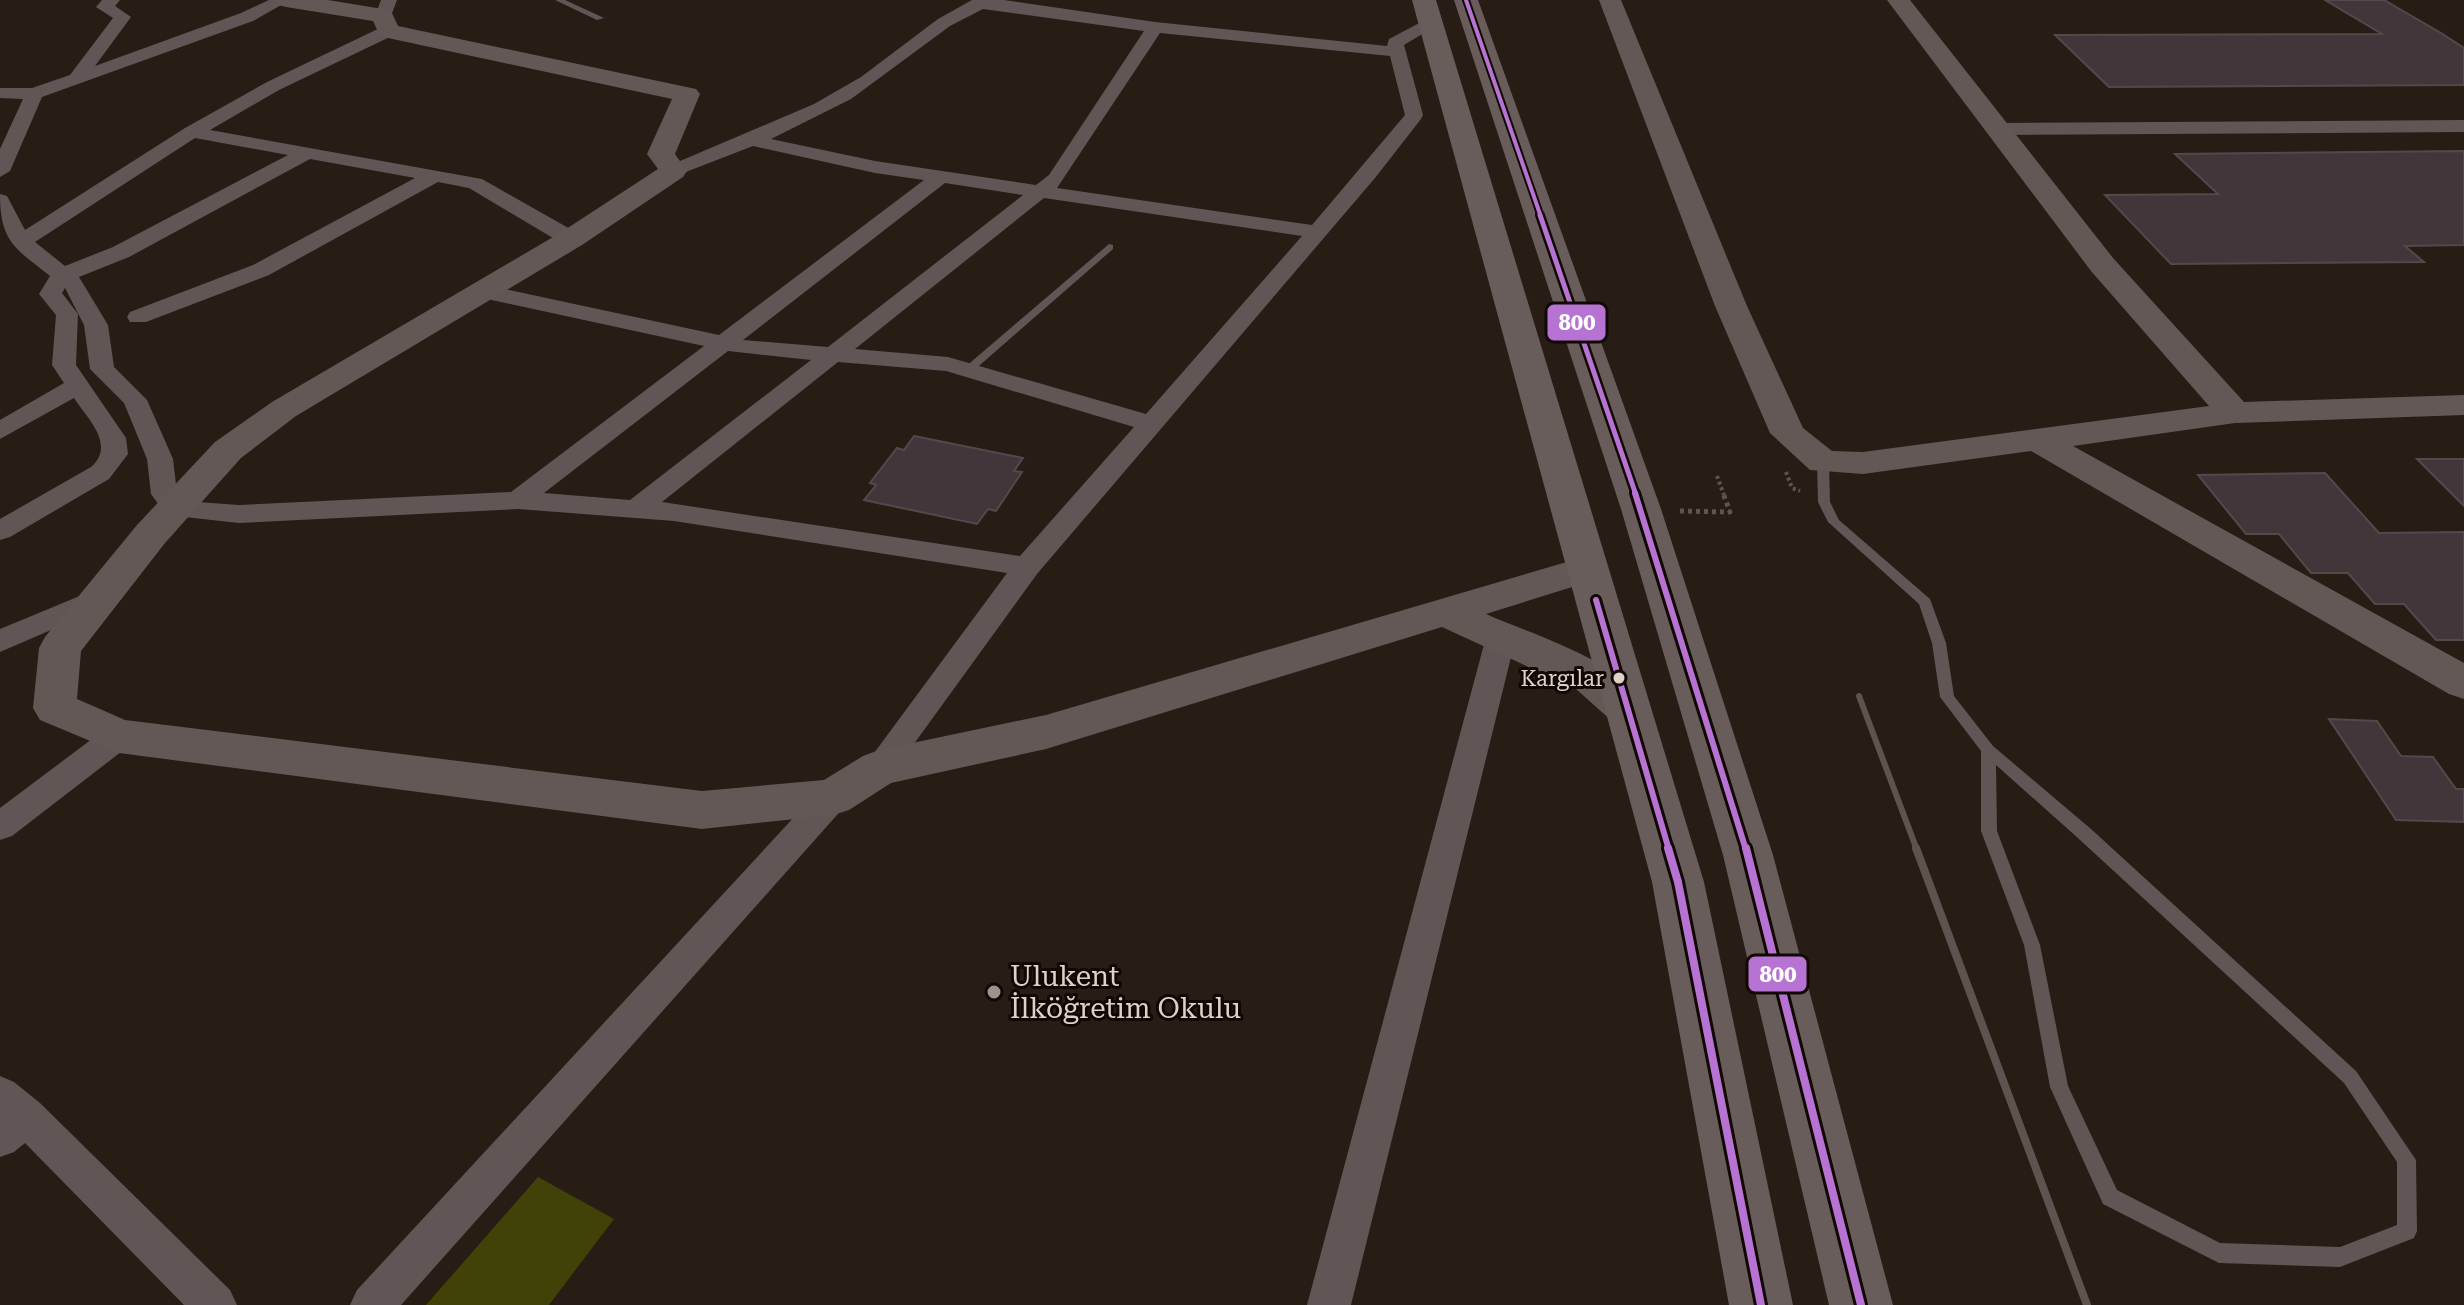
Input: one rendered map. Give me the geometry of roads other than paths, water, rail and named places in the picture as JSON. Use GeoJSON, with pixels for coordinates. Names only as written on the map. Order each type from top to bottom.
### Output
{"type":"FeatureCollection","features":[{"type":"Feature","properties":{"kind":"highway"},"geometry":{"type":"LineString","coordinates":[[1440,8],[1587,569],[1678,882],[1761,1305]]}},
{"type":"Feature","properties":{"kind":"highway"},"geometry":{"type":"LineString","coordinates":[[1440,8],[1641,509],[1748,855],[1861,1305]]}},
{"type":"Feature","properties":{"kind":"street"},"geometry":{"type":"LineString","coordinates":[[77,78],[123,17],[104,7],[112,0]]}},
{"type":"Feature","properties":{"kind":"street"},"geometry":{"type":"LineString","coordinates":[[0,93],[34,94],[247,17],[284,0],[387,16],[687,94],[661,154],[673,171]]}},
{"type":"Feature","properties":{"kind":"street"},"geometry":{"type":"LineString","coordinates":[[1610,0],[1731,306],[1788,433],[1823,462],[1863,463],[2235,413],[2464,405]]}},
{"type":"Feature","properties":{"kind":"street"},"geometry":{"type":"LineString","coordinates":[[1898,0],[1995,129],[2185,362],[2235,413]]}},
{"type":"Feature","properties":{"kind":"street"},"geometry":{"type":"LineString","coordinates":[[833,797],[702,810],[119,736],[55,708],[60,648],[151,534],[228,450],[253,429],[571,239],[673,171],[799,121],[868,80],[951,19],[985,1],[1155,27],[1397,52]]}},
{"type":"Feature","properties":{"kind":"street"},"geometry":{"type":"LineString","coordinates":[[879,768],[1027,567],[1317,232],[1414,115],[1395,43],[1440,8]]}},
{"type":"Feature","properties":{"kind":"street"},"geometry":{"type":"LineString","coordinates":[[21,242],[192,132],[387,16]]}},
{"type":"Feature","properties":{"kind":"street"},"geometry":{"type":"LineString","coordinates":[[636,509],[1056,179],[1155,27]]}},
{"type":"Feature","properties":{"kind":"street"},"geometry":{"type":"LineString","coordinates":[[0,171],[34,94]]}},
{"type":"Feature","properties":{"kind":"street"},"geometry":{"type":"LineString","coordinates":[[1995,129],[2464,126]]}},
{"type":"Feature","properties":{"kind":"street"},"geometry":{"type":"LineString","coordinates":[[192,132],[475,183],[571,239]]}},
{"type":"Feature","properties":{"kind":"street"},"geometry":{"type":"LineString","coordinates":[[751,140],[875,167],[1317,232]]}},
{"type":"Feature","properties":{"kind":"street"},"geometry":{"type":"LineString","coordinates":[[0,531],[100,473],[115,460],[117,449],[113,438],[64,365],[67,314],[50,294],[61,276],[121,252],[308,152]]}},
{"type":"Feature","properties":{"kind":"street"},"geometry":{"type":"LineString","coordinates":[[138,317],[261,270],[436,175]]}},
{"type":"Feature","properties":{"kind":"street"},"geometry":{"type":"LineString","coordinates":[[518,500],[941,177]]}},
{"type":"Feature","properties":{"kind":"street"},"geometry":{"type":"LineString","coordinates":[[0,200],[21,242],[74,284],[96,325],[102,369],[135,400],[160,459],[164,494],[176,509],[239,514],[518,500],[674,512],[1027,567]]}},
{"type":"Feature","properties":{"kind":"street"},"geometry":{"type":"LineString","coordinates":[[481,291],[723,344],[948,364],[1151,424]]}},
{"type":"Feature","properties":{"kind":"street"},"geometry":{"type":"LineString","coordinates":[[0,431],[77,386]]}},
{"type":"Feature","properties":{"kind":"street"},"geometry":{"type":"LineString","coordinates":[[2037,440],[2464,683]]}},
{"type":"Feature","properties":{"kind":"street"},"geometry":{"type":"LineString","coordinates":[[372,1305],[833,797],[879,768],[1046,732],[1587,569]]}},
{"type":"Feature","properties":{"kind":"street"},"geometry":{"type":"LineString","coordinates":[[0,641],[99,598]]}},
{"type":"Feature","properties":{"kind":"street"},"geometry":{"type":"LineString","coordinates":[[1448,613],[1591,678],[1628,710]]}},
{"type":"Feature","properties":{"kind":"street"},"geometry":{"type":"LineString","coordinates":[[1329,1305],[1501,637]]}},
{"type":"Feature","properties":{"kind":"street"},"geometry":{"type":"LineString","coordinates":[[0,826],[119,736]]}},
{"type":"Feature","properties":{"kind":"street"},"geometry":{"type":"LineString","coordinates":[[9,1116],[215,1305]]}},
{"type":"Feature","properties":{"kind":"lane"},"geometry":{"type":"LineString","coordinates":[[559,0],[600,18]]}},
{"type":"Feature","properties":{"kind":"lane"},"geometry":{"type":"LineString","coordinates":[[968,370],[1109,247]]}},
{"type":"Feature","properties":{"kind":"lane"},"geometry":{"type":"LineString","coordinates":[[1823,462],[1824,502],[1834,522],[1925,602],[1939,643],[1947,697],[1988,750],[2085,834],[2350,1077],[2406,1160],[2407,1231],[2340,1257],[2219,1253],[2110,1197],[2059,1087],[2032,945],[1989,831],[1988,750]]}},
{"type":"Feature","properties":{"kind":"railway"},"geometry":{"type":"LineString","coordinates":[[1859,696],[1917,850]]}},
{"type":"Feature","properties":{"kind":"railway"},"geometry":{"type":"LineString","coordinates":[[1916,848],[2087,1305]]}},
{"type":"Feature","properties":{"kind":"place","name":"Kargılar"},"geometry":{"type":"Point","coordinates":[1619,678]}},
{"type":"Feature","properties":{"kind":"place","name":"Ulukent İlköğretim Okulu"},"geometry":{"type":"Point","coordinates":[994,992]}}]}
